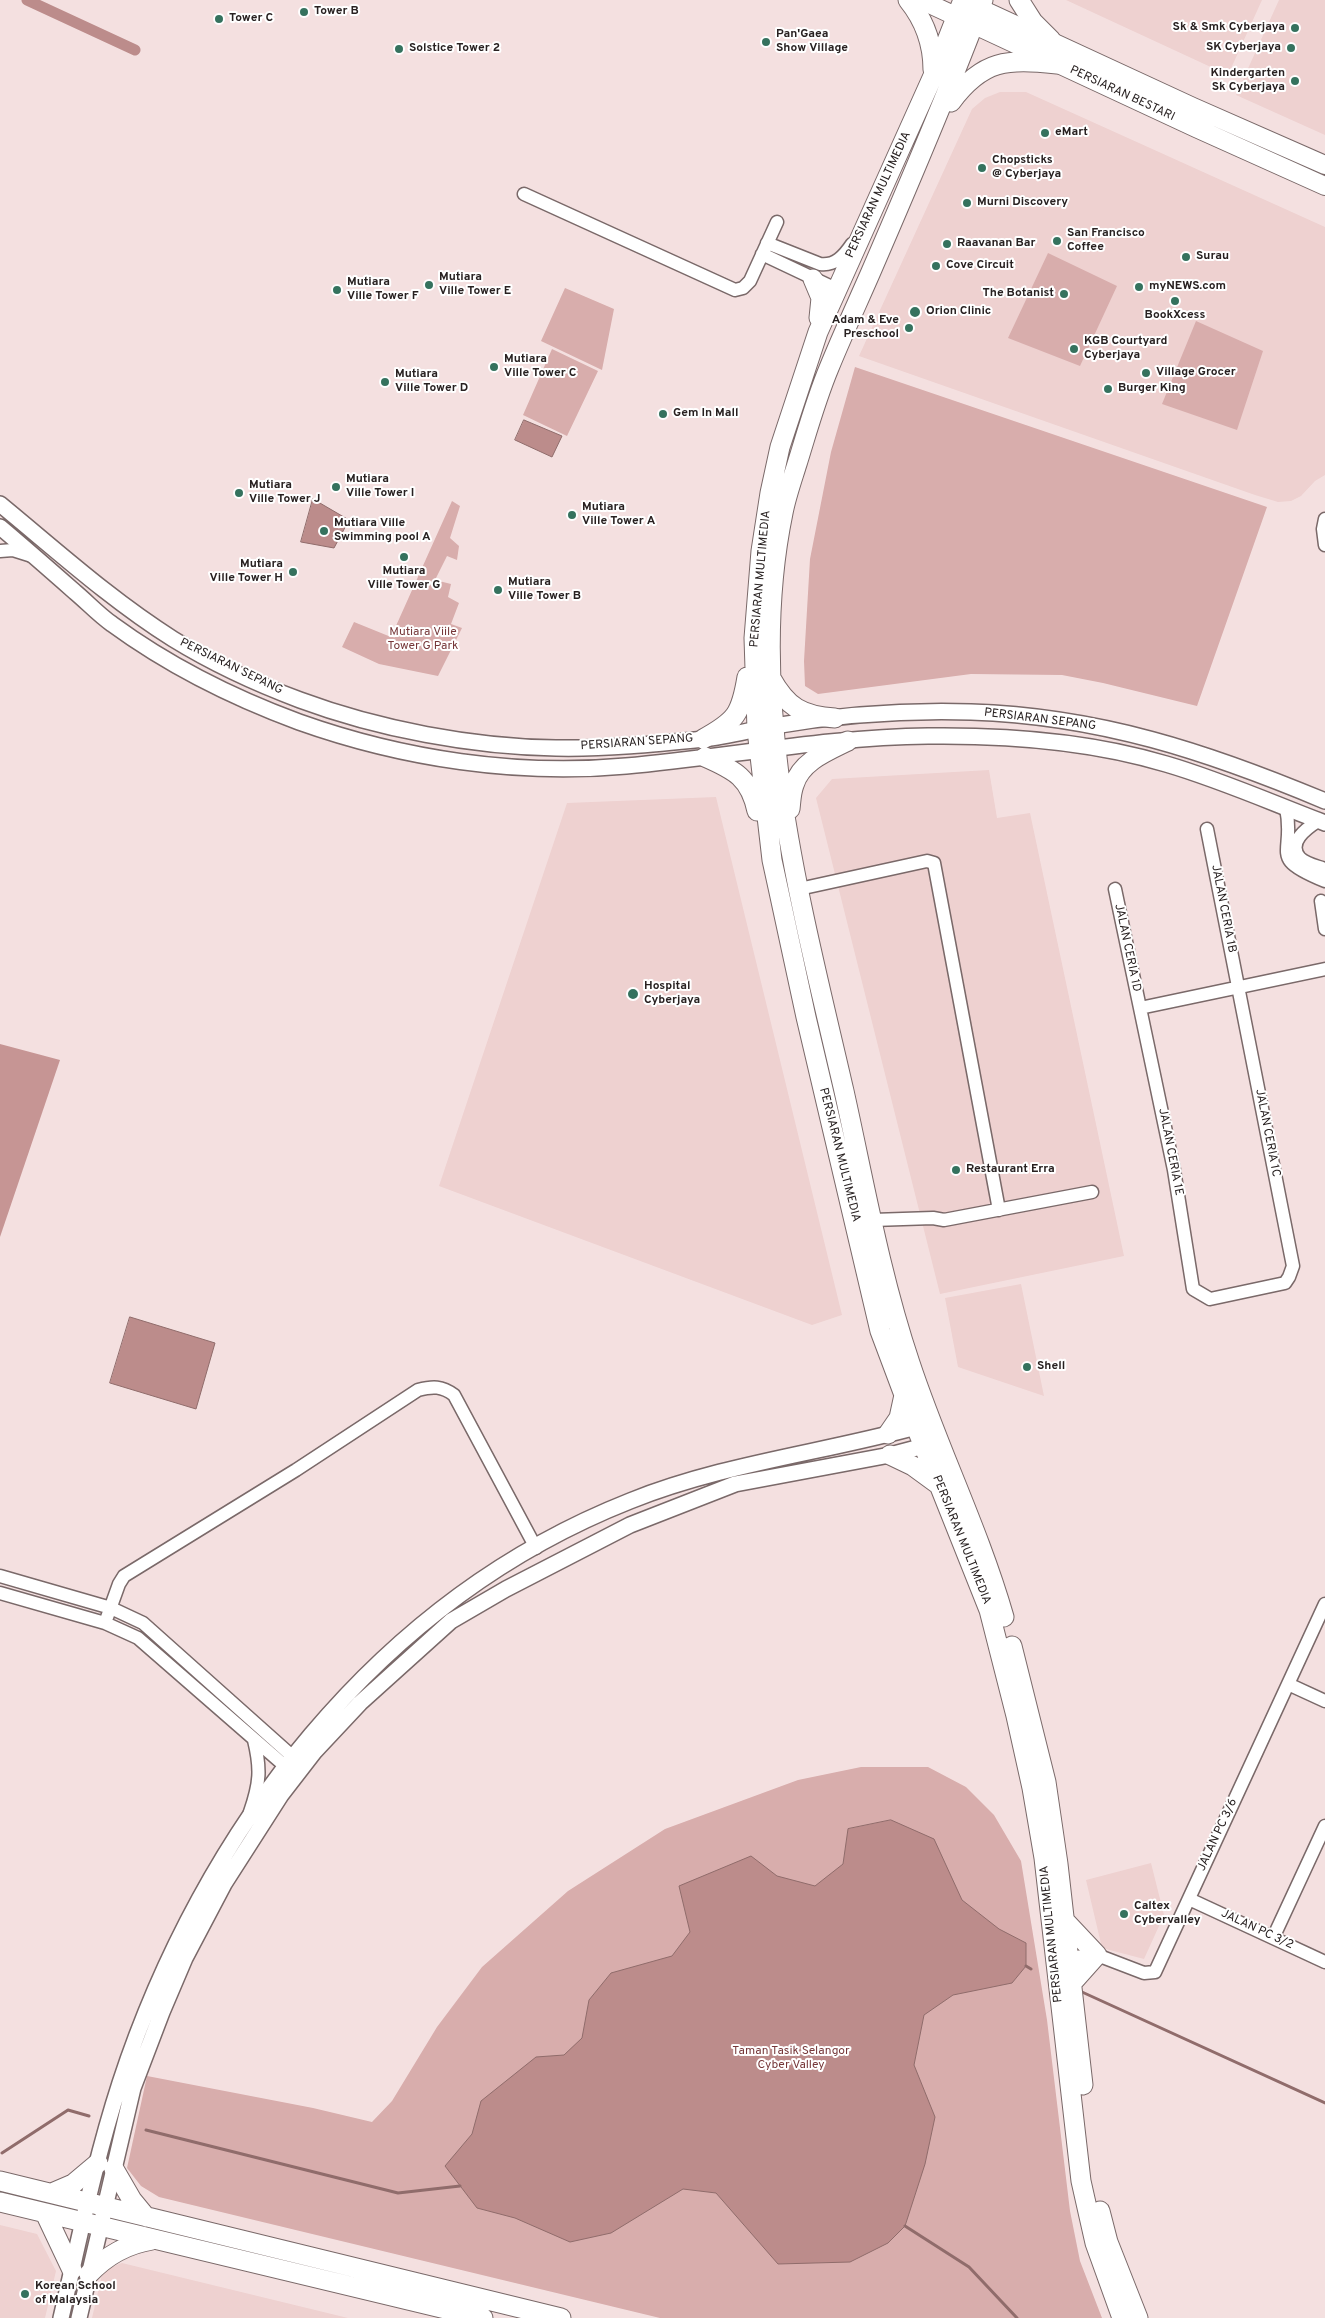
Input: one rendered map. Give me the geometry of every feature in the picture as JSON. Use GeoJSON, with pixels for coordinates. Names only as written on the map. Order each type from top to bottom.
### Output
{"type":"FeatureCollection","features":[{"type":"Feature","properties":{"kind":"main road"},"geometry":{"type":"LineString","coordinates":[[908,0],[927,31],[932,44],[933,76]]}},
{"type":"Feature","properties":{"kind":"main road","name":"PERSIARAN BESTARI"},"geometry":{"type":"LineString","coordinates":[[921,0],[961,4],[1051,40],[1193,107],[1325,165]]}},
{"type":"Feature","properties":{"kind":"main road"},"geometry":{"type":"LineString","coordinates":[[1019,0],[1033,22],[1051,40]]}},
{"type":"Feature","properties":{"kind":"main road","name":"PERSIARAN MULTIMEDIA"},"geometry":{"type":"LineString","coordinates":[[961,4],[933,76],[818,332],[780,447],[770,493],[761,551],[754,638],[768,749],[873,1220],[907,1353],[986,1565],[1009,1634],[1046,1782],[1065,1921],[1062,1958],[1072,1983],[1086,2114],[1098,2201],[1108,2242],[1138,2318]]}},
{"type":"Feature","properties":{"kind":"main road","name":"PERSIARAN MULTIMEDIA"},"geometry":{"type":"LineString","coordinates":[[765,728],[771,676],[772,594],[783,513],[828,371],[935,123],[979,11]]}},
{"type":"Feature","properties":{"kind":"main road","name":"PERSIARAN BESTARI"},"geometry":{"type":"LineString","coordinates":[[979,11],[1057,64],[1325,186]]}},
{"type":"Feature","properties":{"kind":"main road"},"geometry":{"type":"LineString","coordinates":[[935,123],[963,85],[993,66],[1016,60],[1057,64]]}},
{"type":"Feature","properties":{"kind":"main road"},"geometry":{"type":"LineString","coordinates":[[1193,107],[1196,128]]}},
{"type":"Feature","properties":{"kind":"main road"},"geometry":{"type":"LineString","coordinates":[[836,289],[848,292],[852,290],[870,252],[887,235]]}},
{"type":"Feature","properties":{"kind":"main road"},"geometry":{"type":"LineString","coordinates":[[813,278],[821,298],[818,332]]}},
{"type":"Feature","properties":{"kind":"main road"},"geometry":{"type":"LineString","coordinates":[[754,638],[743,702],[735,717],[704,748],[738,774],[752,790],[772,860]]}},
{"type":"Feature","properties":{"kind":"main road"},"geometry":{"type":"LineString","coordinates":[[771,676],[786,700],[796,709],[808,715],[835,718]]}},
{"type":"Feature","properties":{"kind":"main road"},"geometry":{"type":"LineString","coordinates":[[785,824],[794,785],[801,772],[815,758],[848,741]]}},
{"type":"Feature","properties":{"kind":"main road","name":"PERSIARAN MULTIMEDIA"},"geometry":{"type":"LineString","coordinates":[[768,749],[772,860],[802,1000],[880,1331],[989,1610],[1016,1716],[1032,1788],[1062,1958],[1081,2181],[1095,2243],[1122,2318]]}},
{"type":"Feature","properties":{"kind":"main road"},"geometry":{"type":"LineString","coordinates":[[888,1434],[899,1418],[904,1395]]}},
{"type":"Feature","properties":{"kind":"main road"},"geometry":{"type":"LineString","coordinates":[[890,1455],[913,1466],[940,1486]]}},
{"type":"Feature","properties":{"kind":"main road"},"geometry":{"type":"LineString","coordinates":[[1065,1921],[1097,1955],[1072,1983]]}},
{"type":"Feature","properties":{"kind":"main road"},"geometry":{"type":"LineString","coordinates":[[52,2193],[106,2166],[146,2217]]}},
{"type":"Feature","properties":{"kind":"main road"},"geometry":{"type":"LineString","coordinates":[[0,2181],[52,2193],[95,2214],[158,2239],[484,2318]]}},
{"type":"Feature","properties":{"kind":"main road"},"geometry":{"type":"LineString","coordinates":[[0,2202],[45,2213],[146,2217],[561,2318]]}},
{"type":"Feature","properties":{"kind":"main road"},"geometry":{"type":"LineString","coordinates":[[45,2213],[81,2272],[135,2242],[158,2239]]}},
{"type":"Feature","properties":{"kind":"street"},"geometry":{"type":"LineString","coordinates":[[524,194],[729,289],[735,290],[743,288],[753,275],[777,222],[782,240],[790,251],[820,264],[827,265],[837,261],[848,250],[863,229]]}},
{"type":"Feature","properties":{"kind":"street"},"geometry":{"type":"LineString","coordinates":[[765,249],[799,256]]}},
{"type":"Feature","properties":{"kind":"street"},"geometry":{"type":"LineString","coordinates":[[765,249],[790,268],[836,289]]}},
{"type":"Feature","properties":{"kind":"street"},"geometry":{"type":"LineString","coordinates":[[753,275],[770,266],[790,268]]}},
{"type":"Feature","properties":{"kind":"street","name":"PERSIARAN SEPANG"},"geometry":{"type":"LineString","coordinates":[[0,504],[105,590],[175,640],[224,667],[300,700],[380,724],[434,735],[552,748],[768,749],[889,738],[960,736],[1075,744],[1164,763],[1322,822]]}},
{"type":"Feature","properties":{"kind":"street"},"geometry":{"type":"LineString","coordinates":[[1325,519],[1322,529],[1325,545]]}},
{"type":"Feature","properties":{"kind":"street","name":"PERSIARAN SEPANG"},"geometry":{"type":"LineString","coordinates":[[0,527],[110,623],[166,659],[260,706],[300,722],[437,758],[520,767],[615,767],[704,748],[765,728],[835,718],[888,714],[970,712],[1079,722],[1171,743],[1258,773],[1325,801]]}},
{"type":"Feature","properties":{"kind":"street"},"geometry":{"type":"LineString","coordinates":[[0,551],[13,550],[37,558]]}},
{"type":"Feature","properties":{"kind":"street"},"geometry":{"type":"LineString","coordinates":[[1286,808],[1290,825],[1285,845],[1290,863],[1300,870],[1325,881]]}},
{"type":"Feature","properties":{"kind":"street"},"geometry":{"type":"LineString","coordinates":[[1322,822],[1306,828],[1298,837],[1296,846],[1298,856],[1305,862],[1325,869]]}},
{"type":"Feature","properties":{"kind":"street","name":"JALAN CERIA 1B"},"geometry":{"type":"LineString","coordinates":[[1207,830],[1239,989]]}},
{"type":"Feature","properties":{"kind":"street"},"geometry":{"type":"LineString","coordinates":[[799,889],[927,860],[934,863],[999,1210]]}},
{"type":"Feature","properties":{"kind":"street","name":"JALAN CERIA 1D"},"geometry":{"type":"LineString","coordinates":[[1115,889],[1140,1008]]}},
{"type":"Feature","properties":{"kind":"street"},"geometry":{"type":"LineString","coordinates":[[1321,901],[1325,929]]}},
{"type":"Feature","properties":{"kind":"street"},"geometry":{"type":"LineString","coordinates":[[1140,1008],[1239,989],[1325,969]]}},
{"type":"Feature","properties":{"kind":"street","name":"JALAN CERIA 1C"},"geometry":{"type":"LineString","coordinates":[[1200,1295],[1210,1299],[1284,1283],[1289,1277],[1293,1266],[1239,989]]}},
{"type":"Feature","properties":{"kind":"street","name":"JALAN CERIA 1E"},"geometry":{"type":"LineString","coordinates":[[1140,1008],[1174,1170],[1193,1289],[1200,1295]]}},
{"type":"Feature","properties":{"kind":"street"},"geometry":{"type":"LineString","coordinates":[[873,1220],[933,1218],[944,1220],[1092,1192]]}},
{"type":"Feature","properties":{"kind":"street"},"geometry":{"type":"LineString","coordinates":[[105,1623],[119,1584],[124,1576],[296,1470],[418,1390],[430,1387],[439,1387],[454,1395],[536,1548]]}},
{"type":"Feature","properties":{"kind":"street"},"geometry":{"type":"LineString","coordinates":[[61,2318],[81,2272],[106,2166],[120,2083],[151,2002],[193,1911],[244,1826],[304,1741],[394,1647],[489,1575],[573,1526],[631,1501],[720,1471],[916,1427]]}},
{"type":"Feature","properties":{"kind":"street"},"geometry":{"type":"LineString","coordinates":[[106,2166],[162,2012],[204,1920],[224,1884],[281,1795],[315,1751],[360,1703],[451,1621],[506,1589],[630,1525],[735,1484],[890,1455],[924,1446]]}},
{"type":"Feature","properties":{"kind":"street"},"geometry":{"type":"LineString","coordinates":[[0,1576],[111,1608],[143,1623],[156,1633],[289,1761]]}},
{"type":"Feature","properties":{"kind":"street"},"geometry":{"type":"LineString","coordinates":[[0,1593],[105,1623],[138,1638],[254,1740],[289,1761]]}},
{"type":"Feature","properties":{"kind":"street","name":"JALAN PC 3/6"},"geometry":{"type":"LineString","coordinates":[[1062,1958],[1097,1955],[1144,1973],[1155,1972],[1325,1604]]}},
{"type":"Feature","properties":{"kind":"street"},"geometry":{"type":"LineString","coordinates":[[1288,1684],[1325,1701]]}},
{"type":"Feature","properties":{"kind":"street"},"geometry":{"type":"LineString","coordinates":[[244,1826],[259,1786],[258,1757],[254,1740]]}},
{"type":"Feature","properties":{"kind":"street"},"geometry":{"type":"LineString","coordinates":[[1273,1938],[1325,1826]]}},
{"type":"Feature","properties":{"kind":"street","name":"JALAN PC 3/2"},"geometry":{"type":"LineString","coordinates":[[1188,1899],[1325,1962]]}},
{"type":"Feature","properties":{"kind":"street"},"geometry":{"type":"LineString","coordinates":[[79,2318],[81,2272]]}},
{"type":"Feature","properties":{"kind":"shaded area"},"geometry":{"type":"Polygon","coordinates":[[[1066,0],[1262,0],[1228,75],[1066,0]]]}},
{"type":"Feature","properties":{"kind":"shaded area","name":"SK Cyberjaya"},"geometry":{"type":"Polygon","coordinates":[[[1279,0],[1325,0],[1325,135],[1236,95],[1279,0]]]}},
{"type":"Feature","properties":{"kind":"shaded area"},"geometry":{"type":"Polygon","coordinates":[[[1000,92],[1026,92],[1325,227],[1325,475],[1315,481],[1301,496],[1291,501],[1278,502],[1255,495],[859,356],[972,109],[985,98],[1000,92]]]}},
{"type":"Feature","properties":{"kind":"shaded area"},"geometry":{"type":"Polygon","coordinates":[[[524,420],[562,436],[552,457],[515,440],[524,420]]]}},
{"type":"Feature","properties":{"kind":"shaded area","name":"Mutiara Ville Swimming pool A"},"geometry":{"type":"Polygon","coordinates":[[[313,499],[349,520],[334,548],[301,542],[313,499]]]}},
{"type":"Feature","properties":{"kind":"shaded area"},"geometry":{"type":"Polygon","coordinates":[[[989,770],[997,818],[1030,813],[1124,1256],[940,1294],[816,798],[832,779],[989,770]]]}},
{"type":"Feature","properties":{"kind":"shaded area","name":"Hospital Cyberjaya"},"geometry":{"type":"Polygon","coordinates":[[[716,797],[842,1315],[812,1325],[439,1186],[567,803],[716,797]]]}},
{"type":"Feature","properties":{"kind":"shaded area"},"geometry":{"type":"Polygon","coordinates":[[[0,1044],[60,1060],[0,1237],[0,1044]]]}},
{"type":"Feature","properties":{"kind":"shaded area"},"geometry":{"type":"Polygon","coordinates":[[[1021,1284],[1044,1396],[958,1367],[945,1298],[1021,1284]]]}},
{"type":"Feature","properties":{"kind":"shaded area"},"geometry":{"type":"Polygon","coordinates":[[[130,1317],[215,1343],[196,1409],[110,1383],[130,1317]]]}},
{"type":"Feature","properties":{"kind":"shaded area"},"geometry":{"type":"Polygon","coordinates":[[[891,1820],[934,1839],[962,1900],[999,1929],[1026,1943],[1026,1966],[1012,1983],[953,1995],[924,2015],[914,2065],[935,2117],[925,2164],[905,2226],[888,2243],[850,2262],[778,2264],[716,2193],[683,2189],[611,2233],[570,2242],[515,2218],[477,2208],[445,2166],[472,2134],[481,2101],[536,2057],[564,2055],[582,2038],[589,2000],[611,1973],[672,1956],[690,1932],[679,1886],[751,1856],[777,1876],[815,1886],[843,1864],[848,1829],[891,1820]]]}},
{"type":"Feature","properties":{"kind":"shaded area"},"geometry":{"type":"Polygon","coordinates":[[[1151,1863],[1164,1915],[1144,1959],[1102,1948],[1086,1880],[1151,1863]]]}},
{"type":"Feature","properties":{"kind":"shaded area","name":"Korean School of Malaysia"},"geometry":{"type":"Polygon","coordinates":[[[0,2225],[37,2234],[56,2271],[45,2318],[0,2318],[0,2225]]]}},
{"type":"Feature","properties":{"kind":"shaded area"},"geometry":{"type":"Polygon","coordinates":[[[122,2263],[348,2318],[92,2318],[103,2270],[122,2263]]]}},
{"type":"Feature","properties":{"kind":"green space"},"geometry":{"type":"Polygon","coordinates":[[[1048,253],[1117,286],[1080,366],[1008,338],[1048,253]]]}},
{"type":"Feature","properties":{"kind":"green space"},"geometry":{"type":"Polygon","coordinates":[[[565,288],[614,309],[602,370],[541,341],[565,288]]]}},
{"type":"Feature","properties":{"kind":"green space"},"geometry":{"type":"Polygon","coordinates":[[[1196,321],[1263,351],[1237,430],[1162,404],[1196,321]]]}},
{"type":"Feature","properties":{"kind":"green space"},"geometry":{"type":"Polygon","coordinates":[[[552,349],[598,371],[567,436],[523,415],[552,349]]]}},
{"type":"Feature","properties":{"kind":"green space"},"geometry":{"type":"Polygon","coordinates":[[[855,367],[1267,507],[1197,706],[1062,675],[971,674],[818,694],[805,686],[804,661],[810,559],[831,452],[855,367]]]}},
{"type":"Feature","properties":{"kind":"green space","name":"Mutiara Viile Tower G Park"},"geometry":{"type":"Polygon","coordinates":[[[452,501],[460,506],[450,538],[459,546],[457,560],[447,556],[435,580],[451,584],[448,597],[459,603],[451,624],[462,628],[438,676],[379,664],[342,647],[354,622],[391,637],[452,501]]]}},
{"type":"Feature","properties":{"kind":"green space","name":"Taman Tasik Selangor Cyber Valley"},"geometry":{"type":"Polygon","coordinates":[[[861,1767],[928,1767],[966,1787],[994,1815],[1021,1861],[1047,2020],[1070,2211],[1080,2261],[1102,2318],[660,2318],[159,2197],[141,2186],[127,2168],[147,2076],[313,2108],[372,2122],[392,2101],[437,2027],[482,1967],[568,1891],[665,1829],[798,1780],[861,1767]]]}},
{"type":"Feature","properties":{"kind":"waterway"},"geometry":{"type":"LineString","coordinates":[[27,0],[135,50]]}},
{"type":"Feature","properties":{"kind":"waterway"},"geometry":{"type":"LineString","coordinates":[[1026,1966],[1031,1969]]}},
{"type":"Feature","properties":{"kind":"waterway"},"geometry":{"type":"LineString","coordinates":[[1082,1992],[1325,2103]]}},
{"type":"Feature","properties":{"kind":"waterway"},"geometry":{"type":"LineString","coordinates":[[2,2153],[68,2110],[89,2116]]}},
{"type":"Feature","properties":{"kind":"waterway"},"geometry":{"type":"LineString","coordinates":[[146,2130],[398,2193],[460,2186]]}},
{"type":"Feature","properties":{"kind":"waterway"},"geometry":{"type":"LineString","coordinates":[[905,2226],[969,2267],[1017,2318]]}},
{"type":"Feature","properties":{"kind":"place","name":"Tower B"},"geometry":{"type":"Point","coordinates":[304,12]}},
{"type":"Feature","properties":{"kind":"place","name":"Tower C"},"geometry":{"type":"Point","coordinates":[219,19]}},
{"type":"Feature","properties":{"kind":"place","name":"Sk & Smk Cyberjaya"},"geometry":{"type":"Point","coordinates":[1295,28]}},
{"type":"Feature","properties":{"kind":"place","name":"Pan'Gaea Show Village"},"geometry":{"type":"Point","coordinates":[766,42]}},
{"type":"Feature","properties":{"kind":"place","name":"SK Cyberjaya"},"geometry":{"type":"Point","coordinates":[1291,48]}},
{"type":"Feature","properties":{"kind":"place","name":"Solstice Tower 2"},"geometry":{"type":"Point","coordinates":[399,49]}},
{"type":"Feature","properties":{"kind":"place","name":"Kindergarten Sk Cyberjaya"},"geometry":{"type":"Point","coordinates":[1295,81]}},
{"type":"Feature","properties":{"kind":"place","name":"eMart"},"geometry":{"type":"Point","coordinates":[1045,133]}},
{"type":"Feature","properties":{"kind":"place","name":"Chopsticks @ Cyberjaya"},"geometry":{"type":"Point","coordinates":[982,168]}},
{"type":"Feature","properties":{"kind":"place","name":"Murni Discovery"},"geometry":{"type":"Point","coordinates":[967,203]}},
{"type":"Feature","properties":{"kind":"place","name":"San Francisco Coffee"},"geometry":{"type":"Point","coordinates":[1057,241]}},
{"type":"Feature","properties":{"kind":"place","name":"Raavanan Bar"},"geometry":{"type":"Point","coordinates":[947,244]}},
{"type":"Feature","properties":{"kind":"place","name":"Surau"},"geometry":{"type":"Point","coordinates":[1186,257]}},
{"type":"Feature","properties":{"kind":"place","name":"Cove Circuit"},"geometry":{"type":"Point","coordinates":[936,266]}},
{"type":"Feature","properties":{"kind":"place","name":"Mutiara Ville Tower E"},"geometry":{"type":"Point","coordinates":[429,285]}},
{"type":"Feature","properties":{"kind":"place","name":"myNEWS.com"},"geometry":{"type":"Point","coordinates":[1139,287]}},
{"type":"Feature","properties":{"kind":"place","name":"Mutiara Ville Tower F"},"geometry":{"type":"Point","coordinates":[337,290]}},
{"type":"Feature","properties":{"kind":"place","name":"The Botanist"},"geometry":{"type":"Point","coordinates":[1064,294]}},
{"type":"Feature","properties":{"kind":"place","name":"BookXcess"},"geometry":{"type":"Point","coordinates":[1175,301]}},
{"type":"Feature","properties":{"kind":"place","name":"Orion Clinic"},"geometry":{"type":"Point","coordinates":[915,312]}},
{"type":"Feature","properties":{"kind":"place","name":"Adam & Eve Preschool"},"geometry":{"type":"Point","coordinates":[909,328]}},
{"type":"Feature","properties":{"kind":"place","name":"KGB Courtyard Cyberjaya"},"geometry":{"type":"Point","coordinates":[1074,349]}},
{"type":"Feature","properties":{"kind":"place","name":"Mutiara Ville Tower C"},"geometry":{"type":"Point","coordinates":[494,367]}},
{"type":"Feature","properties":{"kind":"place","name":"Village Grocer"},"geometry":{"type":"Point","coordinates":[1146,373]}},
{"type":"Feature","properties":{"kind":"place","name":"Mutiara Ville Tower D"},"geometry":{"type":"Point","coordinates":[385,382]}},
{"type":"Feature","properties":{"kind":"place","name":"Burger King"},"geometry":{"type":"Point","coordinates":[1108,389]}},
{"type":"Feature","properties":{"kind":"place","name":"Gem In Mall"},"geometry":{"type":"Point","coordinates":[663,414]}},
{"type":"Feature","properties":{"kind":"place","name":"Mutiara Ville Tower I"},"geometry":{"type":"Point","coordinates":[336,487]}},
{"type":"Feature","properties":{"kind":"place","name":"Mutiara Ville Tower J"},"geometry":{"type":"Point","coordinates":[239,493]}},
{"type":"Feature","properties":{"kind":"place","name":"Mutiara Ville Tower A"},"geometry":{"type":"Point","coordinates":[572,515]}},
{"type":"Feature","properties":{"kind":"place","name":"Mutiara Ville Swimming pool A"},"geometry":{"type":"Point","coordinates":[324,531]}},
{"type":"Feature","properties":{"kind":"place","name":"Mutiara Ville Tower G"},"geometry":{"type":"Point","coordinates":[404,557]}},
{"type":"Feature","properties":{"kind":"place","name":"Mutiara Ville Tower H"},"geometry":{"type":"Point","coordinates":[293,572]}},
{"type":"Feature","properties":{"kind":"place","name":"Mutiara Ville Tower B"},"geometry":{"type":"Point","coordinates":[498,590]}},
{"type":"Feature","properties":{"kind":"place","name":"Hospital Cyberjaya"},"geometry":{"type":"Point","coordinates":[633,994]}},
{"type":"Feature","properties":{"kind":"place","name":"Restaurant Erra"},"geometry":{"type":"Point","coordinates":[956,1170]}},
{"type":"Feature","properties":{"kind":"place","name":"Shell"},"geometry":{"type":"Point","coordinates":[1027,1367]}},
{"type":"Feature","properties":{"kind":"place","name":"Caltex Cybervalley"},"geometry":{"type":"Point","coordinates":[1124,1914]}},
{"type":"Feature","properties":{"kind":"place","name":"Korean School of Malaysia"},"geometry":{"type":"Point","coordinates":[25,2294]}}]}
